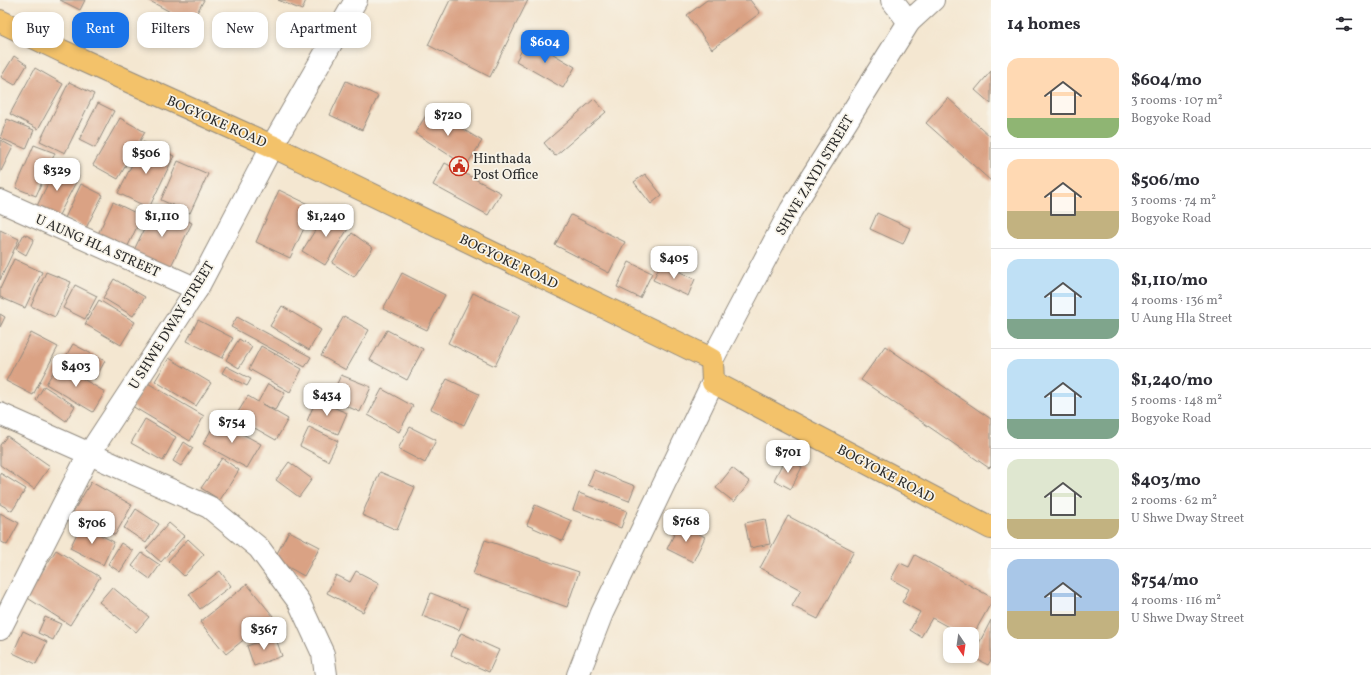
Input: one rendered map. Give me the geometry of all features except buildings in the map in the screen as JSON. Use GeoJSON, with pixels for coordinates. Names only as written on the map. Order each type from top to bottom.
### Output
{"type":"FeatureCollection","features":[{"type":"Feature","properties":{"kind":"main road","name":"BOGYOKE ROAD"},"geometry":{"type":"LineString","coordinates":[[0,21],[62,51],[272,146],[712,360]]}},
{"type":"Feature","properties":{"kind":"main road"},"geometry":{"type":"LineString","coordinates":[[712,360],[712,382]]}},
{"type":"Feature","properties":{"kind":"main road","name":"BOGYOKE ROAD"},"geometry":{"type":"LineString","coordinates":[[712,382],[991,528]]}},
{"type":"Feature","properties":{"kind":"street","name":"U SHWE DWAY STREET"},"geometry":{"type":"LineString","coordinates":[[0,629],[89,454],[197,289],[272,146],[356,0]]}},
{"type":"Feature","properties":{"kind":"street"},"geometry":{"type":"LineString","coordinates":[[892,0],[909,22]]}},
{"type":"Feature","properties":{"kind":"street","name":"SHWE ZAYDI STREET"},"geometry":{"type":"LineString","coordinates":[[712,360],[791,210],[909,22],[933,0]]}},
{"type":"Feature","properties":{"kind":"street","name":"U AUNG HLA STREET"},"geometry":{"type":"LineString","coordinates":[[0,201],[197,289]]}},
{"type":"Feature","properties":{"kind":"street"},"geometry":{"type":"LineString","coordinates":[[578,675],[602,613],[712,382]]}},
{"type":"Feature","properties":{"kind":"street"},"geometry":{"type":"LineString","coordinates":[[0,414],[208,507],[259,548],[299,602],[322,654],[326,675]]}},
{"type":"Feature","properties":{"kind":"place","name":"Hinthada Post Office"},"geometry":{"type":"Point","coordinates":[459,166]}}]}
